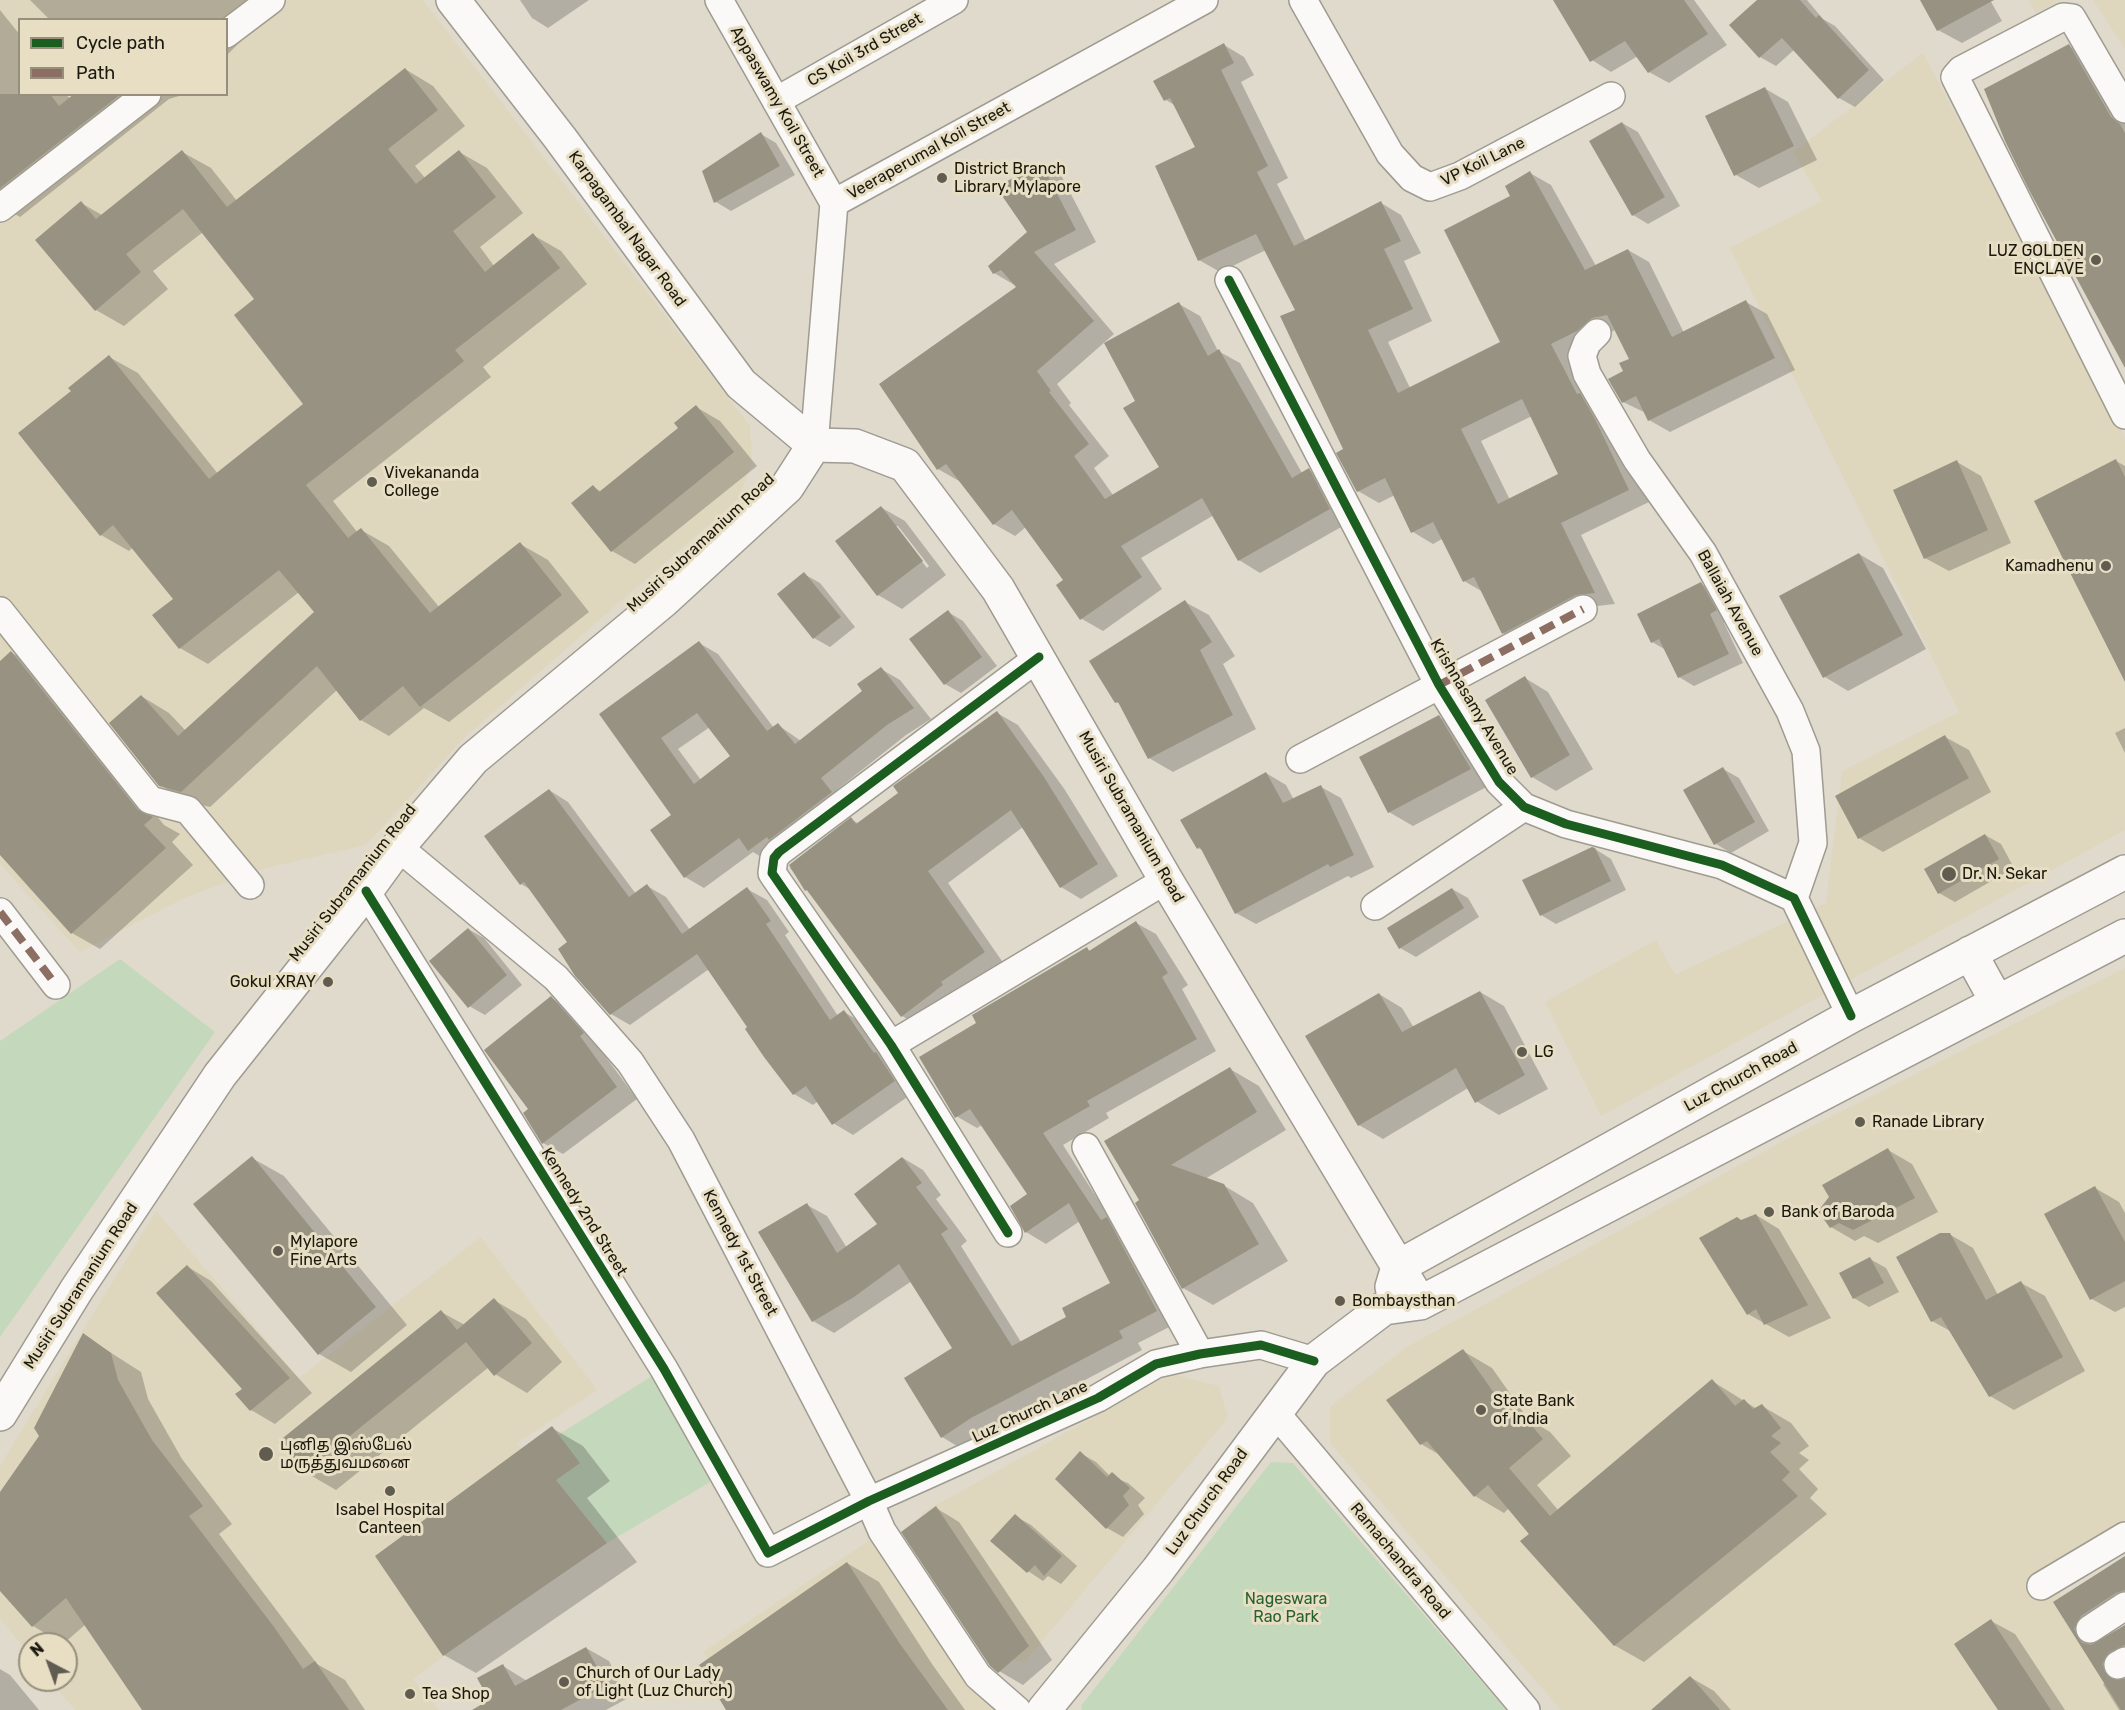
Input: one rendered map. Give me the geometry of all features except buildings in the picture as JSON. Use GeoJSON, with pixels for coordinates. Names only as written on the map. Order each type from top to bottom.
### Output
{"type":"FeatureCollection","features":[{"type":"Feature","properties":{"kind":"main road","name":"Karpagambal Nagar Road"},"geometry":{"type":"LineString","coordinates":[[453,0],[560,138],[741,384],[814,445]]}},
{"type":"Feature","properties":{"kind":"main road","name":"Musiri Subramanium Road"},"geometry":{"type":"LineString","coordinates":[[0,1414],[77,1289],[220,1075],[366,891],[398,847],[473,759],[663,601],[779,494],[814,445],[855,446],[905,465],[998,589],[1166,880],[1420,1303]]}},
{"type":"Feature","properties":{"kind":"main road","name":"Luz Church Road"},"geometry":{"type":"LineString","coordinates":[[1398,1267],[1851,1016],[2125,872]]}},
{"type":"Feature","properties":{"kind":"main road","name":"Luz Church Road"},"geometry":{"type":"LineString","coordinates":[[1044,1710],[1158,1570],[1274,1411],[1314,1361],[1384,1308],[1420,1303],[2125,936]]}},
{"type":"Feature","properties":{"kind":"main road"},"geometry":{"type":"LineString","coordinates":[[1970,953],[1997,1002]]}},
{"type":"Feature","properties":{"kind":"main road"},"geometry":{"type":"LineString","coordinates":[[1384,1308],[1398,1267]]}},
{"type":"Feature","properties":{"kind":"street"},"geometry":{"type":"LineString","coordinates":[[228,32],[271,0]]}},
{"type":"Feature","properties":{"kind":"street","name":"Appaswamy Koil Street"},"geometry":{"type":"LineString","coordinates":[[719,0],[834,203]]}},
{"type":"Feature","properties":{"kind":"street","name":"CS Koil 3rd Street"},"geometry":{"type":"LineString","coordinates":[[776,101],[954,0]]}},
{"type":"Feature","properties":{"kind":"street","name":"Veeraperumal Koil Street"},"geometry":{"type":"LineString","coordinates":[[814,445],[834,203],[1204,0]]}},
{"type":"Feature","properties":{"kind":"street","name":"VP Koil Lane"},"geometry":{"type":"LineString","coordinates":[[1304,0],[1390,154],[1412,178],[1430,186],[1460,176],[1611,96]]}},
{"type":"Feature","properties":{"kind":"street"},"geometry":{"type":"LineString","coordinates":[[2125,109],[2072,18],[2063,17],[1961,70],[1955,77],[2125,415]]}},
{"type":"Feature","properties":{"kind":"street"},"geometry":{"type":"LineString","coordinates":[[0,208],[144,96]]}},
{"type":"Feature","properties":{"kind":"street","name":"Krishnasamy Avenue"},"geometry":{"type":"LineString","coordinates":[[1229,280],[1439,685],[1499,782],[1524,807],[1566,824],[1722,865],[1794,898]]}},
{"type":"Feature","properties":{"kind":"street","name":"Ballaiah Avenue"},"geometry":{"type":"LineString","coordinates":[[1597,333],[1587,344],[1582,356],[1587,374],[1637,459],[1703,553],[1790,711],[1806,751],[1813,843],[1794,898]]}},
{"type":"Feature","properties":{"kind":"street"},"geometry":{"type":"LineString","coordinates":[[1300,759],[1583,609]]}},
{"type":"Feature","properties":{"kind":"street"},"geometry":{"type":"LineString","coordinates":[[0,610],[150,800],[188,810],[250,885]]}},
{"type":"Feature","properties":{"kind":"street"},"geometry":{"type":"LineString","coordinates":[[1008,1233],[891,1045],[772,873],[774,858],[1039,657]]}},
{"type":"Feature","properties":{"kind":"street"},"geometry":{"type":"LineString","coordinates":[[1375,906],[1524,807]]}},
{"type":"Feature","properties":{"kind":"street","name":"Kennedy 1st Street"},"geometry":{"type":"LineString","coordinates":[[398,847],[556,978],[630,1062],[681,1140],[870,1501],[882,1531],[978,1676],[1017,1710]]}},
{"type":"Feature","properties":{"kind":"street"},"geometry":{"type":"LineString","coordinates":[[891,1045],[1166,880]]}},
{"type":"Feature","properties":{"kind":"street","name":"Kennedy 2nd Street"},"geometry":{"type":"LineString","coordinates":[[366,891],[664,1369],[768,1553]]}},
{"type":"Feature","properties":{"kind":"street"},"geometry":{"type":"LineString","coordinates":[[1794,898],[1851,1016]]}},
{"type":"Feature","properties":{"kind":"street"},"geometry":{"type":"LineString","coordinates":[[0,912],[56,985]]}},
{"type":"Feature","properties":{"kind":"street"},"geometry":{"type":"LineString","coordinates":[[1086,1147],[1200,1354]]}},
{"type":"Feature","properties":{"kind":"street","name":"Luz Church Lane"},"geometry":{"type":"LineString","coordinates":[[768,1553],[870,1501],[1098,1398],[1156,1364],[1200,1354],[1261,1345],[1314,1361]]}},
{"type":"Feature","properties":{"kind":"street","name":"Ramachandra Road"},"geometry":{"type":"LineString","coordinates":[[1274,1411],[1527,1710]]}},
{"type":"Feature","properties":{"kind":"street"},"geometry":{"type":"LineString","coordinates":[[2041,1586],[2125,1536]]}},
{"type":"Feature","properties":{"kind":"street"},"geometry":{"type":"LineString","coordinates":[[2090,1629],[2125,1606]]}},
{"type":"Feature","properties":{"kind":"shaded area","name":"Vivekananda College"},"geometry":{"type":"Polygon","coordinates":[[[0,0],[423,0],[750,426],[752,464],[737,500],[465,737],[366,845],[262,869],[186,897],[80,952],[0,864],[0,0]]]}},
{"type":"Feature","properties":{"kind":"shaded area"},"geometry":{"type":"Polygon","coordinates":[[[2028,0],[2061,0],[2036,13],[2028,0]]]}},
{"type":"Feature","properties":{"kind":"shaded area"},"geometry":{"type":"Polygon","coordinates":[[[2093,0],[2125,0],[2125,49],[2093,0]]]}},
{"type":"Feature","properties":{"kind":"shaded area"},"geometry":{"type":"Polygon","coordinates":[[[1923,53],[2125,437],[2125,830],[1601,1116],[1545,1002],[1656,940],[1675,975],[1826,903],[1842,771],[1959,712],[1730,248],[1822,201],[1793,152],[1923,53]]]}},
{"type":"Feature","properties":{"kind":"shaded area"},"geometry":{"type":"Polygon","coordinates":[[[2125,968],[2125,1537],[2053,1582],[2125,1695],[2125,1710],[1561,1710],[1330,1443],[1330,1407],[1405,1348],[1789,1138],[2125,968]]]}},
{"type":"Feature","properties":{"kind":"shaded area","name":"புனித இஸ்பேல் மருத்துவமனை"},"geometry":{"type":"Polygon","coordinates":[[[156,1211],[299,1378],[481,1237],[597,1390],[517,1443],[595,1545],[413,1679],[439,1710],[75,1710],[60,1692],[78,1692],[78,1632],[18,1632],[18,1641],[0,1619],[0,1466],[156,1211]]]}},
{"type":"Feature","properties":{"kind":"shaded area"},"geometry":{"type":"Polygon","coordinates":[[[1171,1374],[1219,1386],[1228,1418],[1024,1663],[1007,1658],[918,1532],[922,1513],[1171,1374]]]}},
{"type":"Feature","properties":{"kind":"shaded area"},"geometry":{"type":"Polygon","coordinates":[[[870,1540],[890,1541],[994,1689],[993,1710],[744,1710],[703,1652],[870,1540]]]}},
{"type":"Feature","properties":{"kind":"green space"},"geometry":{"type":"Polygon","coordinates":[[[120,959],[215,1032],[0,1337],[0,1041],[120,959]]]}},
{"type":"Feature","properties":{"kind":"green space"},"geometry":{"type":"Polygon","coordinates":[[[657,1373],[717,1478],[607,1543],[556,1480],[558,1435],[657,1373]]]}},
{"type":"Feature","properties":{"kind":"green space","name":"Nageswara Rao Park"},"geometry":{"type":"Polygon","coordinates":[[[1271,1462],[1293,1463],[1506,1710],[1082,1710],[1081,1706],[1271,1462]]]}},
{"type":"Feature","properties":{"kind":"marked path"},"geometry":{"type":"LineString","coordinates":[[1439,685],[1583,609]]}},
{"type":"Feature","properties":{"kind":"marked path"},"geometry":{"type":"LineString","coordinates":[[0,912],[56,985]]}},
{"type":"Feature","properties":{"kind":"cycle path"},"geometry":{"type":"LineString","coordinates":[[1229,280],[1439,685],[1499,782],[1524,807],[1566,824],[1722,865],[1794,898],[1851,1016]]}},
{"type":"Feature","properties":{"kind":"cycle path"},"geometry":{"type":"LineString","coordinates":[[1008,1233],[891,1045],[772,873],[774,858],[779,852],[1039,657]]}},
{"type":"Feature","properties":{"kind":"cycle path"},"geometry":{"type":"LineString","coordinates":[[366,891],[664,1369],[768,1553],[869,1501],[1098,1398],[1156,1364],[1200,1354],[1261,1345],[1314,1361]]}},
{"type":"Feature","properties":{"kind":"place","name":"District Branch Library, Mylapore"},"geometry":{"type":"Point","coordinates":[942,178]}},
{"type":"Feature","properties":{"kind":"place","name":"LUZ GOLDEN ENCLAVE"},"geometry":{"type":"Point","coordinates":[2096,260]}},
{"type":"Feature","properties":{"kind":"place","name":"Vivekananda College"},"geometry":{"type":"Point","coordinates":[372,482]}},
{"type":"Feature","properties":{"kind":"place","name":"Kamadhenu"},"geometry":{"type":"Point","coordinates":[2106,566]}},
{"type":"Feature","properties":{"kind":"place","name":"Dr. N. Sekar"},"geometry":{"type":"Point","coordinates":[1949,874]}},
{"type":"Feature","properties":{"kind":"place","name":"Gokul XRAY"},"geometry":{"type":"Point","coordinates":[328,982]}},
{"type":"Feature","properties":{"kind":"place","name":"LG"},"geometry":{"type":"Point","coordinates":[1522,1052]}},
{"type":"Feature","properties":{"kind":"place","name":"Ranade Library"},"geometry":{"type":"Point","coordinates":[1860,1122]}},
{"type":"Feature","properties":{"kind":"place","name":"Bank of Baroda"},"geometry":{"type":"Point","coordinates":[1769,1212]}},
{"type":"Feature","properties":{"kind":"place","name":"Mylapore Fine Arts"},"geometry":{"type":"Point","coordinates":[278,1251]}},
{"type":"Feature","properties":{"kind":"place","name":"Bombaysthan"},"geometry":{"type":"Point","coordinates":[1340,1301]}},
{"type":"Feature","properties":{"kind":"place","name":"State Bank of India"},"geometry":{"type":"Point","coordinates":[1481,1410]}},
{"type":"Feature","properties":{"kind":"place","name":"புனித இஸ்பேல் மருத்துவமனை"},"geometry":{"type":"Point","coordinates":[266,1454]}},
{"type":"Feature","properties":{"kind":"place","name":"Isabel Hospital Canteen"},"geometry":{"type":"Point","coordinates":[390,1491]}},
{"type":"Feature","properties":{"kind":"place","name":"Church of Our Lady of Light (Luz Church)"},"geometry":{"type":"Point","coordinates":[564,1682]}},
{"type":"Feature","properties":{"kind":"place","name":"Tea Shop"},"geometry":{"type":"Point","coordinates":[410,1694]}}]}
